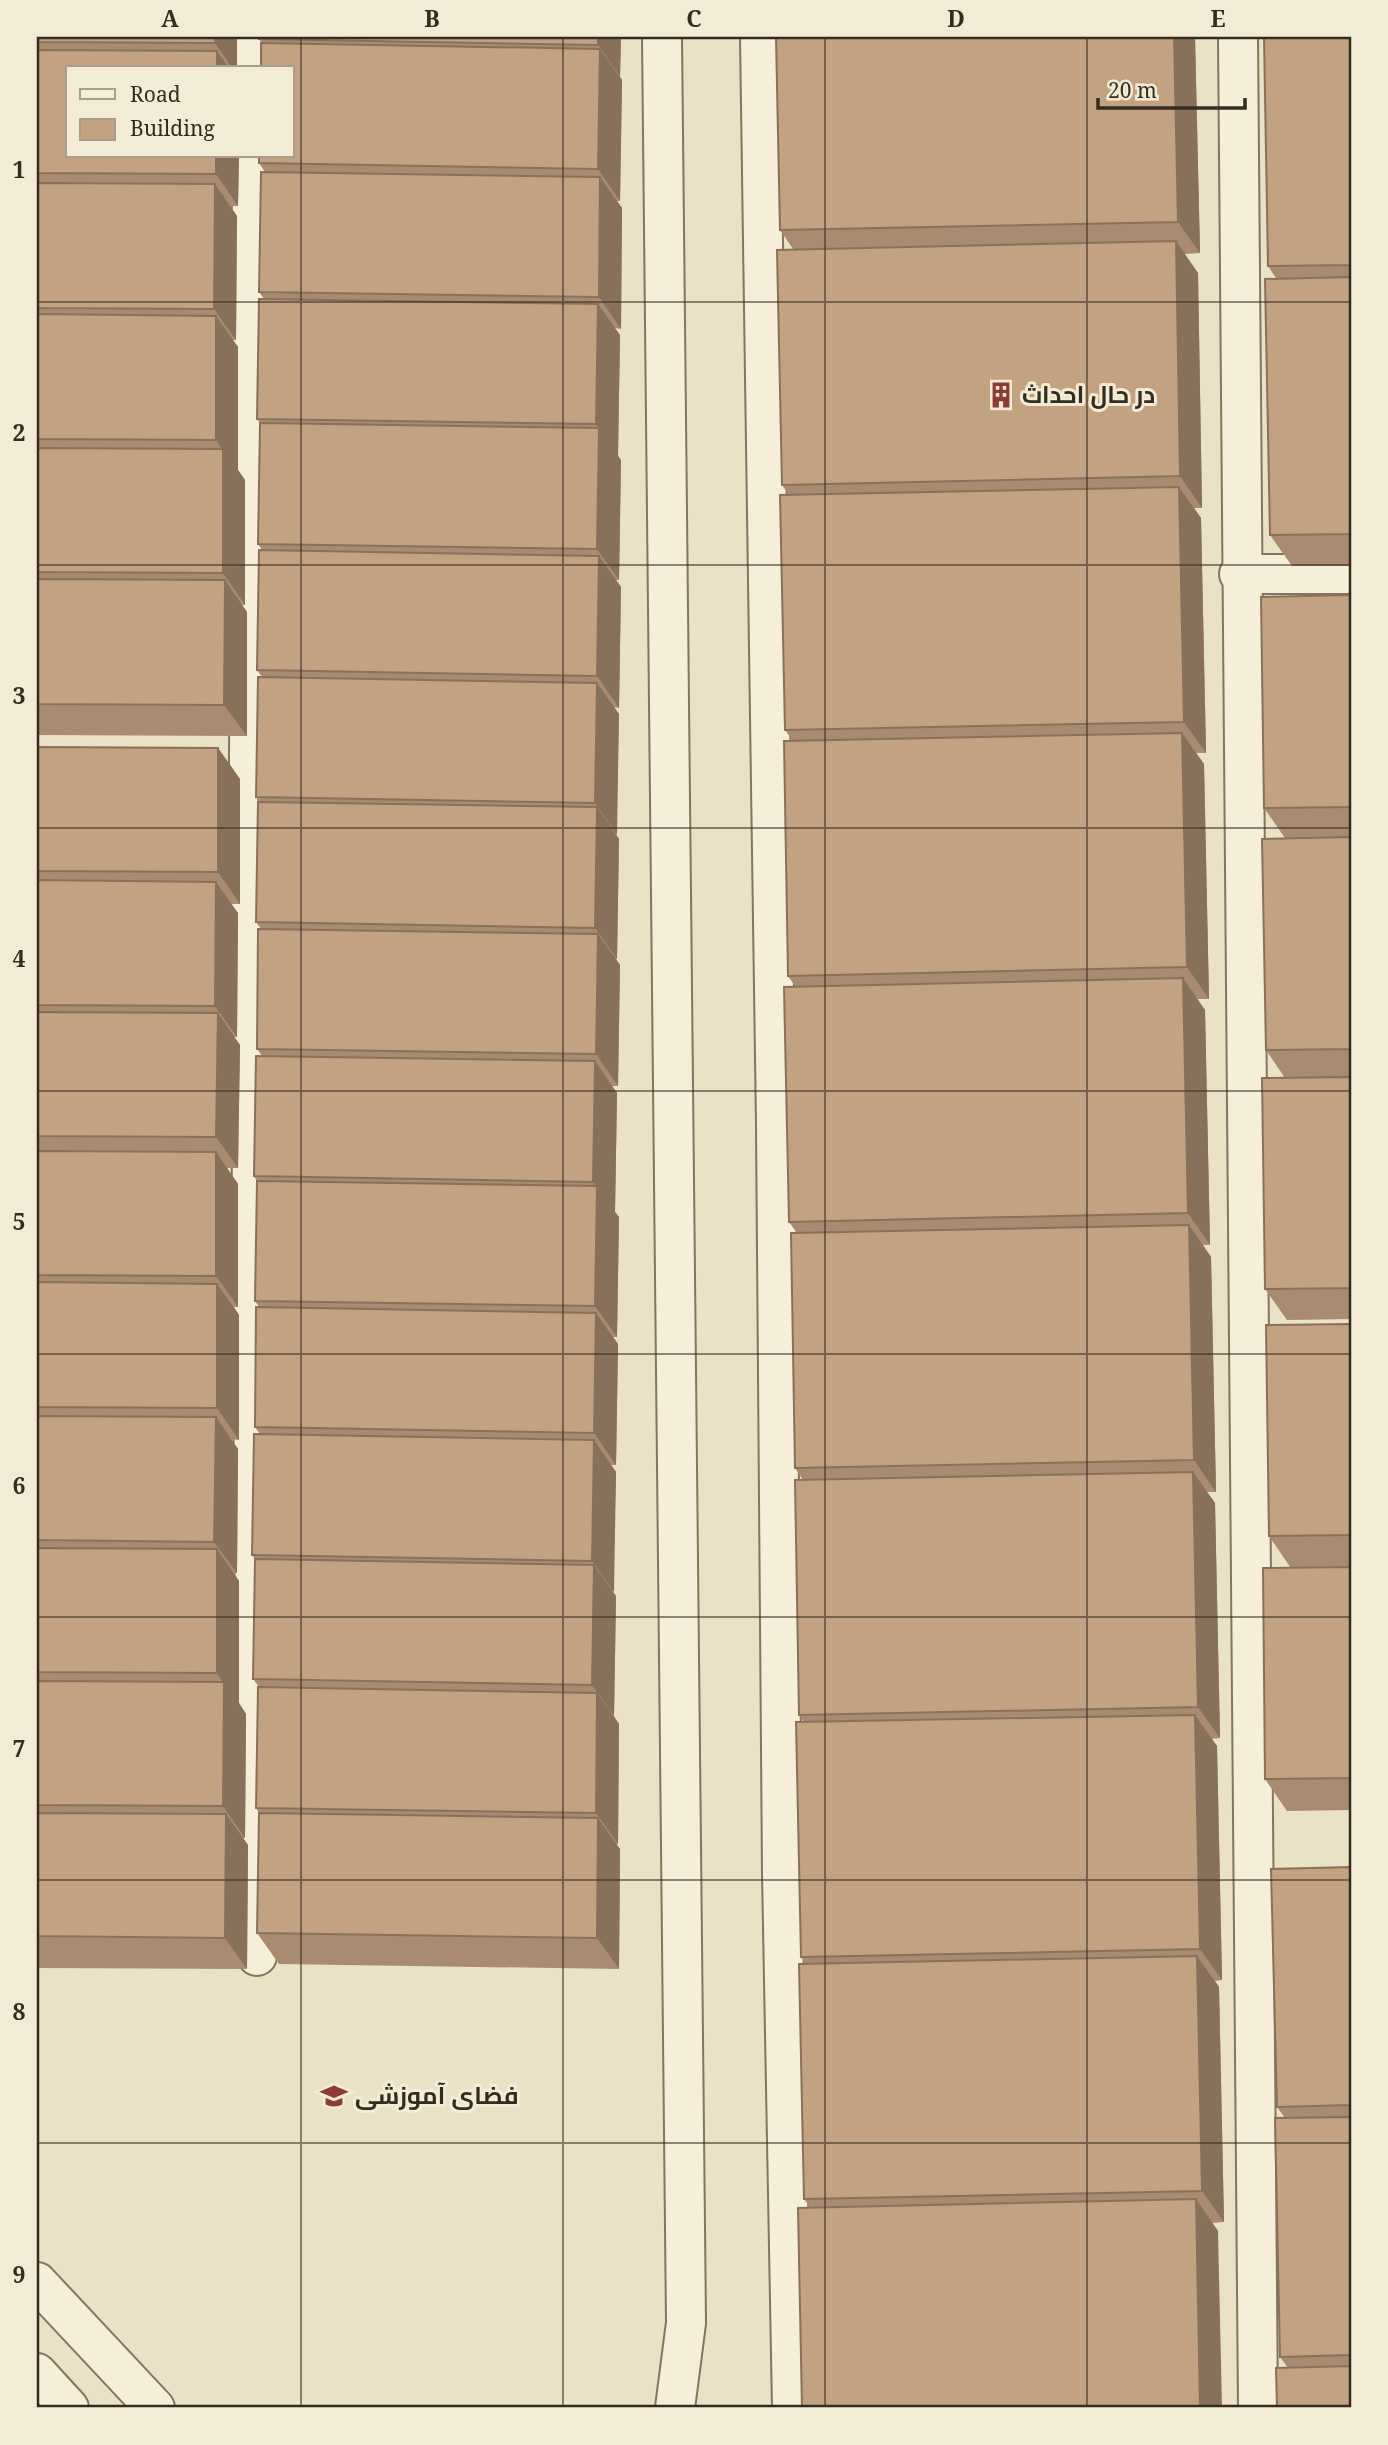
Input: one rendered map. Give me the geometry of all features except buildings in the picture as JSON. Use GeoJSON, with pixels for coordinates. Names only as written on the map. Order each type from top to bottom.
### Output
{"type":"FeatureCollection","features":[{"type":"Feature","properties":{"kind":"street"},"geometry":{"type":"LineString","coordinates":[[252,37],[252,66]]}},
{"type":"Feature","properties":{"kind":"street"},"geometry":{"type":"LineString","coordinates":[[662,37],[686,2323],[675,2408]]}},
{"type":"Feature","properties":{"kind":"street"},"geometry":{"type":"LineString","coordinates":[[760,37],[776,1152],[782,1886],[792,2408]]}},
{"type":"Feature","properties":{"kind":"street"},"geometry":{"type":"LineString","coordinates":[[1238,37],[1239,574],[1271,1872],[1258,2408]]}},
{"type":"Feature","properties":{"kind":"street"},"geometry":{"type":"LineString","coordinates":[[252,158],[248,758],[257,1956]]}},
{"type":"Feature","properties":{"kind":"street"},"geometry":{"type":"LineString","coordinates":[[1239,574],[1351,574]]}},
{"type":"Feature","properties":{"kind":"street"},"geometry":{"type":"LineString","coordinates":[[209,758],[248,758]]}},
{"type":"Feature","properties":{"kind":"street"},"geometry":{"type":"LineString","coordinates":[[37,2281],[155,2408]]}},
{"type":"Feature","properties":{"kind":"street"},"geometry":{"type":"LineString","coordinates":[[37,2373],[69,2408]]}},
{"type":"Feature","properties":{"kind":"place","name":"در حال احداث"},"geometry":{"type":"Point","coordinates":[1001,395]}},
{"type":"Feature","properties":{"kind":"place","name":"فضای آموزشی"},"geometry":{"type":"Point","coordinates":[334,2096]}}]}
